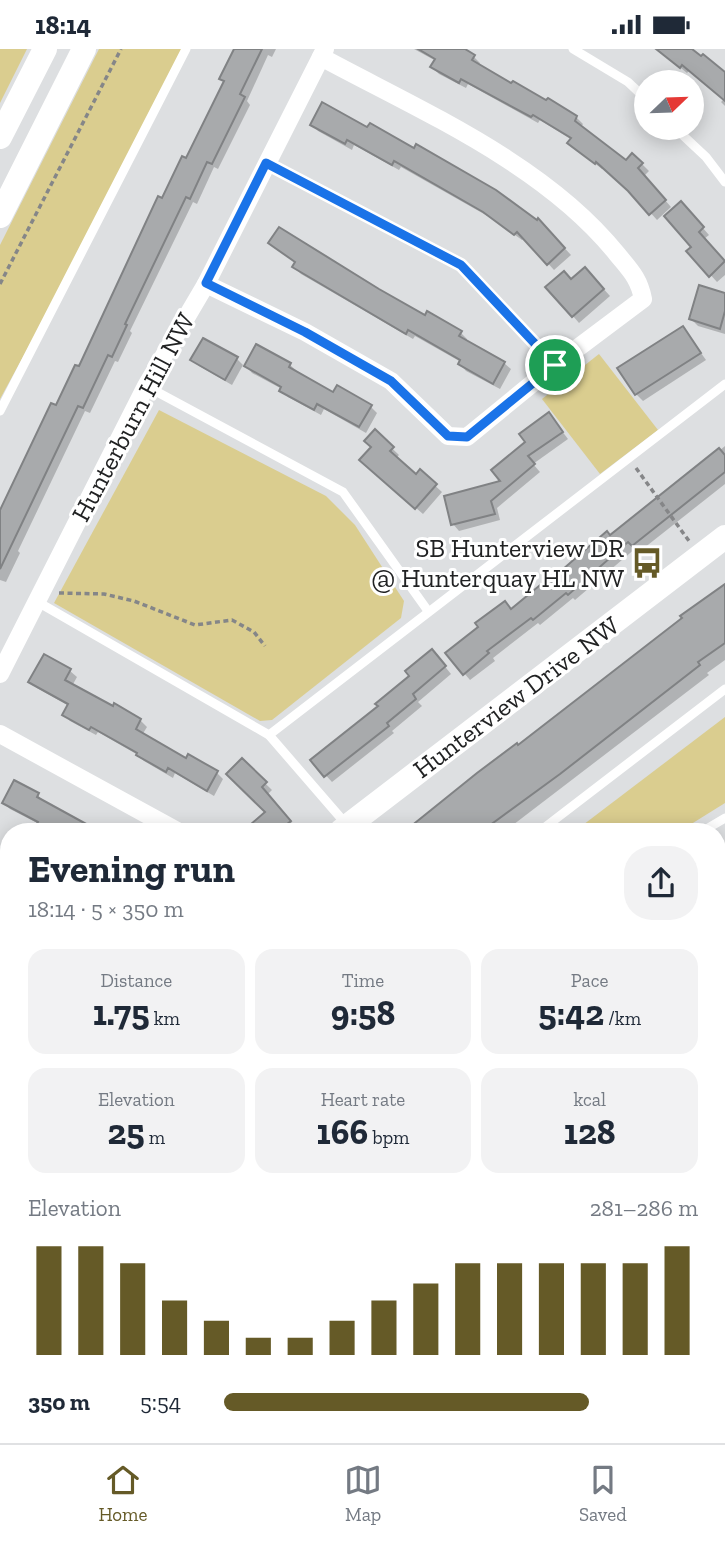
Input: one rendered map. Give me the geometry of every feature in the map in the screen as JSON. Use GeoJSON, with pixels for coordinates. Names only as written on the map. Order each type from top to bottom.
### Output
{"type":"FeatureCollection","features":[{"type":"Feature","properties":{"kind":"street"},"geometry":{"type":"LineString","coordinates":[[0,137],[45,49]]}},
{"type":"Feature","properties":{"kind":"street"},"geometry":{"type":"LineString","coordinates":[[0,216],[84,49]]}},
{"type":"Feature","properties":{"kind":"street"},"geometry":{"type":"LineString","coordinates":[[206,283],[305,332],[391,381],[448,436],[467,437],[555,365],[643,299],[639,282],[598,231],[541,182],[488,148],[323,53]]}},
{"type":"Feature","properties":{"kind":"street","name":"Hunterburn Hill NW"},"geometry":{"type":"LineString","coordinates":[[0,674],[146,386],[206,283],[323,53]]}},
{"type":"Feature","properties":{"kind":"street","name":"Hunterview Drive NW"},"geometry":{"type":"LineString","coordinates":[[352,823],[725,537]]}},
{"type":"Feature","properties":{"kind":"street"},"geometry":{"type":"LineString","coordinates":[[0,734],[162,823]]}},
{"type":"Feature","properties":{"kind":"lane"},"geometry":{"type":"LineString","coordinates":[[0,411],[186,49]]}},
{"type":"Feature","properties":{"kind":"lane"},"geometry":{"type":"LineString","coordinates":[[573,49],[634,88]]}},
{"type":"Feature","properties":{"kind":"lane"},"geometry":{"type":"LineString","coordinates":[[688,140],[706,157],[725,182]]}},
{"type":"Feature","properties":{"kind":"lane"},"geometry":{"type":"LineString","coordinates":[[266,163],[461,265],[555,365]]}},
{"type":"Feature","properties":{"kind":"lane"},"geometry":{"type":"LineString","coordinates":[[269,734],[725,384]]}},
{"type":"Feature","properties":{"kind":"lane"},"geometry":{"type":"LineString","coordinates":[[146,386],[343,492],[428,611]]}},
{"type":"Feature","properties":{"kind":"lane"},"geometry":{"type":"LineString","coordinates":[[38,598],[269,734],[339,823]]}},
{"type":"Feature","properties":{"kind":"lane"},"geometry":{"type":"LineString","coordinates":[[550,823],[725,689]]}},
{"type":"Feature","properties":{"kind":"path"},"geometry":{"type":"LineString","coordinates":[[0,284],[121,49]]}},
{"type":"Feature","properties":{"kind":"path"},"geometry":{"type":"LineString","coordinates":[[628,458],[684,534]]}},
{"type":"Feature","properties":{"kind":"path"},"geometry":{"type":"LineString","coordinates":[[38,598],[104,594],[134,601],[195,625],[232,620],[254,632],[265,646]]}},
{"type":"Feature","properties":{"kind":"shaded area"},"geometry":{"type":"Polygon","coordinates":[[[0,49],[27,49],[0,103],[0,49]]]}},
{"type":"Feature","properties":{"kind":"shaded area"},"geometry":{"type":"Polygon","coordinates":[[[99,49],[182,49],[82,249],[0,399],[0,245],[99,49]]]}},
{"type":"Feature","properties":{"kind":"shaded area"},"geometry":{"type":"Polygon","coordinates":[[[599,354],[658,430],[600,474],[542,399],[599,354]]]}},
{"type":"Feature","properties":{"kind":"shaded area"},"geometry":{"type":"Polygon","coordinates":[[[159,410],[326,496],[355,525],[404,601],[401,618],[272,720],[260,721],[54,603],[159,410]]]}},
{"type":"Feature","properties":{"kind":"shaded area"},"geometry":{"type":"Polygon","coordinates":[[[725,717],[725,803],[693,823],[586,823],[725,717]]]}},
{"type":"Feature","properties":{"kind":"building"},"geometry":{"type":"Polygon","coordinates":[[[234,49],[262,49],[240,94],[245,97],[212,164],[207,162],[190,199],[186,197],[112,357],[108,355],[83,408],[78,406],[0,569],[0,510],[51,403],[56,405],[75,365],[79,366],[158,196],[162,198],[182,156],[186,158],[224,81],[219,79],[234,49]]]}},
{"type":"Feature","properties":{"kind":"building"},"geometry":{"type":"Polygon","coordinates":[[[418,49],[465,49],[475,55],[472,60],[511,83],[513,81],[546,100],[548,98],[577,116],[575,121],[626,160],[632,153],[643,163],[638,168],[666,200],[649,215],[628,191],[596,162],[595,164],[567,143],[571,138],[533,115],[531,117],[461,79],[459,83],[430,67],[435,59],[418,49]]]}},
{"type":"Feature","properties":{"kind":"building"},"geometry":{"type":"Polygon","coordinates":[[[656,49],[692,49],[701,56],[703,54],[725,72],[725,101],[704,83],[704,70],[688,70],[682,65],[680,68],[656,49]]]}},
{"type":"Feature","properties":{"kind":"building"},"geometry":{"type":"Polygon","coordinates":[[[322,102],[367,127],[370,123],[414,148],[416,144],[496,190],[537,220],[538,218],[565,248],[547,265],[517,232],[514,235],[483,212],[394,161],[392,165],[347,140],[345,144],[310,125],[322,102]]]}},
{"type":"Feature","properties":{"kind":"building"},"geometry":{"type":"Polygon","coordinates":[[[681,201],[704,227],[699,232],[725,261],[709,277],[686,251],[691,247],[664,216],[681,201]]]}},
{"type":"Feature","properties":{"kind":"building"},"geometry":{"type":"Polygon","coordinates":[[[279,227],[379,289],[425,315],[427,311],[462,331],[459,336],[505,362],[493,384],[458,364],[460,360],[408,330],[406,334],[292,267],[295,262],[268,243],[279,227]]]}},
{"type":"Feature","properties":{"kind":"building"},"geometry":{"type":"Polygon","coordinates":[[[585,267],[604,289],[572,317],[545,287],[564,271],[571,279],[585,267]]]}},
{"type":"Feature","properties":{"kind":"building"},"geometry":{"type":"Polygon","coordinates":[[[699,285],[725,293],[725,311],[720,329],[689,319],[699,285]]]}},
{"type":"Feature","properties":{"kind":"building"},"geometry":{"type":"Polygon","coordinates":[[[683,326],[701,353],[635,395],[617,368],[683,326]]]}},
{"type":"Feature","properties":{"kind":"building"},"geometry":{"type":"Polygon","coordinates":[[[203,338],[238,357],[225,380],[190,360],[203,338]]]}},
{"type":"Feature","properties":{"kind":"building"},"geometry":{"type":"Polygon","coordinates":[[[256,344],[291,363],[289,367],[333,392],[337,385],[372,405],[359,427],[317,404],[314,410],[279,391],[281,387],[244,366],[256,344]]]}},
{"type":"Feature","properties":{"kind":"building"},"geometry":{"type":"Polygon","coordinates":[[[549,412],[563,432],[528,456],[535,464],[491,501],[495,514],[451,525],[444,496],[500,481],[491,470],[525,442],[519,434],[549,412]]]}},
{"type":"Feature","properties":{"kind":"building"},"geometry":{"type":"Polygon","coordinates":[[[375,429],[394,447],[390,451],[416,474],[420,469],[437,484],[415,509],[359,460],[371,447],[364,441],[375,429]]]}},
{"type":"Feature","properties":{"kind":"building"},"geometry":{"type":"Polygon","coordinates":[[[719,448],[725,455],[725,472],[632,546],[628,542],[568,595],[566,593],[533,620],[531,618],[487,651],[489,653],[463,675],[445,653],[478,627],[475,623],[505,601],[511,609],[545,581],[547,583],[607,531],[610,535],[719,448]]]}},
{"type":"Feature","properties":{"kind":"building"},"geometry":{"type":"Polygon","coordinates":[[[725,584],[725,643],[560,774],[493,823],[415,823],[682,618],[680,616],[725,584]]]}},
{"type":"Feature","properties":{"kind":"building"},"geometry":{"type":"Polygon","coordinates":[[[432,649],[446,666],[413,694],[416,699],[387,723],[389,726],[324,777],[310,760],[378,706],[375,704],[409,676],[405,671],[432,649]]]}},
{"type":"Feature","properties":{"kind":"building"},"geometry":{"type":"Polygon","coordinates":[[[44,654],[71,669],[65,680],[141,719],[136,729],[186,758],[188,754],[218,771],[207,791],[168,768],[166,772],[91,727],[89,730],[62,715],[68,704],[28,682],[44,654]]]}},
{"type":"Feature","properties":{"kind":"building"},"geometry":{"type":"Polygon","coordinates":[[[242,758],[267,782],[262,787],[291,821],[252,823],[265,812],[226,774],[242,758]]]}},
{"type":"Feature","properties":{"kind":"building"},"geometry":{"type":"Polygon","coordinates":[[[14,780],[39,793],[37,797],[84,823],[37,823],[2,803],[14,780]]]}},
{"type":"Feature","properties":{"kind":"place","name":"SB Hunterview DR @ Hunterquay HL NW"},"geometry":{"type":"Point","coordinates":[647,563]}},
{"type":"Feature","properties":{"kind":"route"},"geometry":{"type":"LineString","coordinates":[[266,163],[461,265],[555,365],[467,437],[448,436],[391,381],[305,332],[206,283],[266,163]]}}]}
